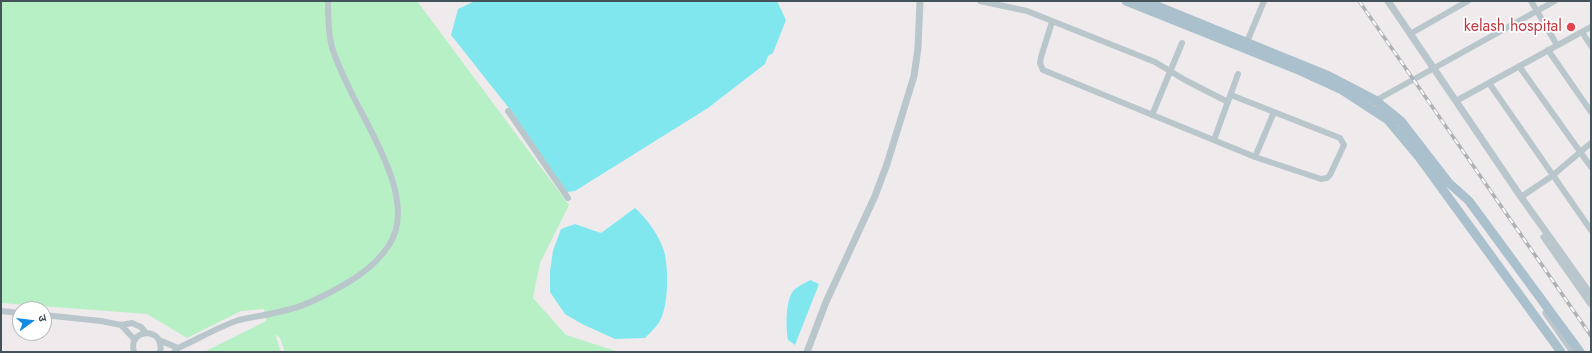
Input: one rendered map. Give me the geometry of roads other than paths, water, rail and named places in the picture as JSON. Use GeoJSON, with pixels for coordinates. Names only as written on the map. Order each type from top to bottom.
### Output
{"type":"FeatureCollection","features":[{"type":"Feature","properties":{"kind":"main road"},"geometry":{"type":"LineString","coordinates":[[1126,1],[1296,69],[1388,110],[1400,121],[1449,183],[1469,201],[1580,352]]}},
{"type":"Feature","properties":{"kind":"main road"},"geometry":{"type":"LineString","coordinates":[[1145,1],[1330,76],[1371,103],[1403,137],[1562,352]]}},
{"type":"Feature","properties":{"kind":"street"},"geometry":{"type":"LineString","coordinates":[[133,351],[135,340],[140,334],[153,334],[159,340],[176,350],[238,320],[297,307],[322,297],[350,282],[369,268],[389,245],[395,233],[398,210],[392,182],[379,149],[343,75],[331,44],[328,25],[328,1]]}},
{"type":"Feature","properties":{"kind":"street"},"geometry":{"type":"LineString","coordinates":[[807,352],[826,302],[875,196],[887,164],[914,76],[918,48],[920,1]]}},
{"type":"Feature","properties":{"kind":"street"},"geometry":{"type":"LineString","coordinates":[[980,1],[1027,11],[1155,62],[1185,80],[1230,99],[1274,112],[1340,138],[1344,145],[1330,175],[1321,180],[1256,157],[1043,70],[1040,63],[1040,57],[1052,22]]}},
{"type":"Feature","properties":{"kind":"street"},"geometry":{"type":"LineString","coordinates":[[1247,42],[1264,1]]}},
{"type":"Feature","properties":{"kind":"street"},"geometry":{"type":"LineString","coordinates":[[1388,1],[1591,304]]}},
{"type":"Feature","properties":{"kind":"street"},"geometry":{"type":"LineString","coordinates":[[1410,34],[1468,1]]}},
{"type":"Feature","properties":{"kind":"street"},"geometry":{"type":"LineString","coordinates":[[1531,1],[1557,45]]}},
{"type":"Feature","properties":{"kind":"street"},"geometry":{"type":"LineString","coordinates":[[1371,103],[1555,1]]}},
{"type":"Feature","properties":{"kind":"street"},"geometry":{"type":"LineString","coordinates":[[1456,101],[1591,27]]}},
{"type":"Feature","properties":{"kind":"street"},"geometry":{"type":"LineString","coordinates":[[1582,32],[1591,46]]}},
{"type":"Feature","properties":{"kind":"street"},"geometry":{"type":"LineString","coordinates":[[1152,115],[1182,43]]}},
{"type":"Feature","properties":{"kind":"street"},"geometry":{"type":"LineString","coordinates":[[1548,50],[1591,112]]}},
{"type":"Feature","properties":{"kind":"street"},"geometry":{"type":"LineString","coordinates":[[1519,66],[1591,167]]}},
{"type":"Feature","properties":{"kind":"street"},"geometry":{"type":"LineString","coordinates":[[1214,140],[1238,74]]}},
{"type":"Feature","properties":{"kind":"street"},"geometry":{"type":"LineString","coordinates":[[1489,83],[1552,176],[1591,230]]}},
{"type":"Feature","properties":{"kind":"street"},"geometry":{"type":"LineString","coordinates":[[508,111],[568,198]]}},
{"type":"Feature","properties":{"kind":"street"},"geometry":{"type":"LineString","coordinates":[[1256,157],[1274,112]]}},
{"type":"Feature","properties":{"kind":"street"},"geometry":{"type":"LineString","coordinates":[[1519,198],[1552,176],[1591,143]]}},
{"type":"Feature","properties":{"kind":"street"},"geometry":{"type":"LineString","coordinates":[[1461,194],[1465,203],[1519,274],[1573,352]]}},
{"type":"Feature","properties":{"kind":"street"},"geometry":{"type":"LineString","coordinates":[[1519,198],[1590,290]]}},
{"type":"Feature","properties":{"kind":"street"},"geometry":{"type":"LineString","coordinates":[[1,311],[12,312]]}},
{"type":"Feature","properties":{"kind":"street"},"geometry":{"type":"LineString","coordinates":[[52,316],[101,321],[121,325],[132,323],[137,324],[146,333]]}},
{"type":"Feature","properties":{"kind":"street"},"geometry":{"type":"LineString","coordinates":[[121,325],[135,340]]}},
{"type":"Feature","properties":{"kind":"street"},"geometry":{"type":"LineString","coordinates":[[159,340],[161,347],[160,352]]}},
{"type":"Feature","properties":{"kind":"water"},"geometry":{"type":"Polygon","coordinates":[[[475,1],[777,1],[786,20],[773,53],[768,56],[765,64],[708,108],[575,191],[567,192],[512,112],[451,35],[458,9],[475,1]]]}},
{"type":"Feature","properties":{"kind":"water"},"geometry":{"type":"Polygon","coordinates":[[[635,208],[652,228],[664,251],[667,268],[666,299],[662,317],[658,324],[645,338],[615,339],[582,324],[565,314],[550,292],[550,271],[553,251],[561,229],[575,224],[601,233],[635,208]]]}},
{"type":"Feature","properties":{"kind":"water"},"geometry":{"type":"Polygon","coordinates":[[[810,280],[819,284],[795,345],[788,340],[787,335],[789,300],[794,290],[810,280]]]}},
{"type":"Feature","properties":{"kind":"railway"},"geometry":{"type":"LineString","coordinates":[[1359,1],[1591,336]]}},
{"type":"Feature","properties":{"kind":"place","name":"kelash hospital"},"geometry":{"type":"Point","coordinates":[1571,27]}}]}
